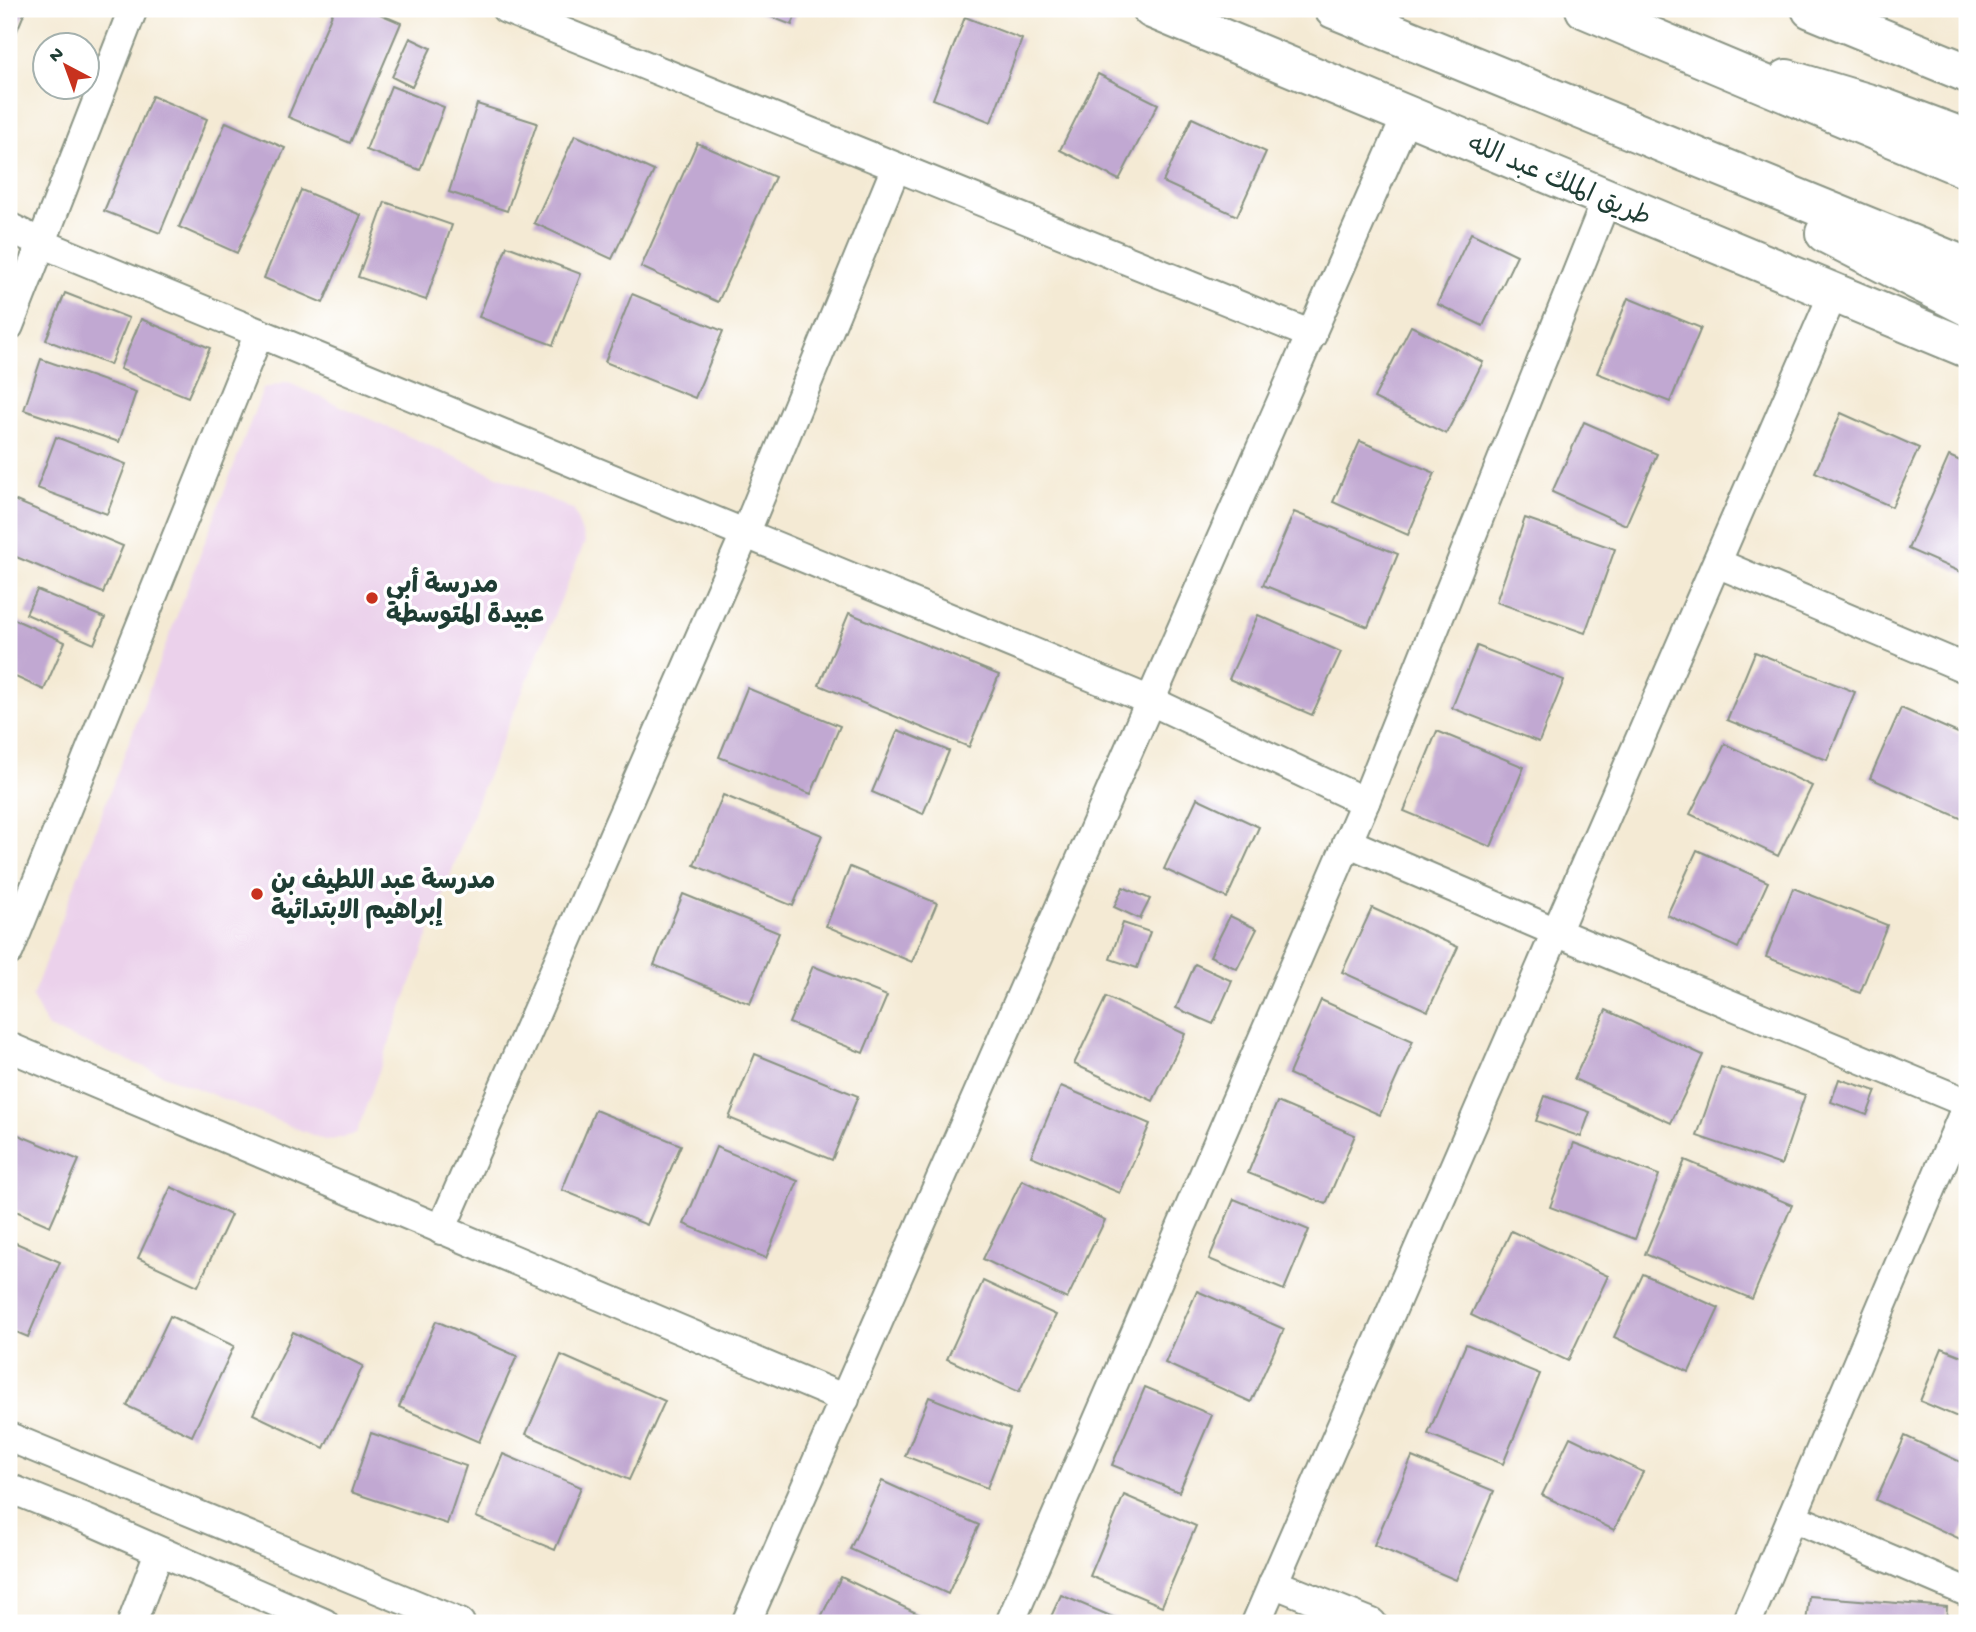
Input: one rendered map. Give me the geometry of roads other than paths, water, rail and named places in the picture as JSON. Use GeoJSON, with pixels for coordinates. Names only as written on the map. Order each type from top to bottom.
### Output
{"type":"FeatureCollection","features":[{"type":"Feature","properties":{"kind":"main road","name":"طريق الملك عبد الله"},"geometry":{"type":"LineString","coordinates":[[1152,9],[1967,348]]}},
{"type":"Feature","properties":{"kind":"main road"},"geometry":{"type":"LineString","coordinates":[[1334,9],[1967,267]]}},
{"type":"Feature","properties":{"kind":"main road"},"geometry":{"type":"LineString","coordinates":[[1585,9],[1967,169]]}},
{"type":"Feature","properties":{"kind":"main road"},"geometry":{"type":"LineString","coordinates":[[1811,9],[1967,73]]}},
{"type":"Feature","properties":{"kind":"main road"},"geometry":{"type":"LineString","coordinates":[[1671,44],[1884,108],[1967,139]]}},
{"type":"Feature","properties":{"kind":"main road"},"geometry":{"type":"LineString","coordinates":[[1631,131],[1967,306]]}},
{"type":"Feature","properties":{"kind":"street"},"geometry":{"type":"LineString","coordinates":[[9,326],[133,9]]}},
{"type":"Feature","properties":{"kind":"street"},"geometry":{"type":"LineString","coordinates":[[506,9],[1312,335]]}},
{"type":"Feature","properties":{"kind":"street"},"geometry":{"type":"LineString","coordinates":[[746,1623],[1407,115]]}},
{"type":"Feature","properties":{"kind":"street"},"geometry":{"type":"LineString","coordinates":[[441,1230],[745,534],[896,167]]}},
{"type":"Feature","properties":{"kind":"street"},"geometry":{"type":"LineString","coordinates":[[1010,1623],[1365,802],[1607,198]]}},
{"type":"Feature","properties":{"kind":"street"},"geometry":{"type":"LineString","coordinates":[[9,227],[41,243],[1151,701],[1365,802]]}},
{"type":"Feature","properties":{"kind":"street"},"geometry":{"type":"LineString","coordinates":[[1256,1623],[1834,292]]}},
{"type":"Feature","properties":{"kind":"street"},"geometry":{"type":"LineString","coordinates":[[9,951],[259,333]]}},
{"type":"Feature","properties":{"kind":"street"},"geometry":{"type":"LineString","coordinates":[[1717,563],[1967,669]]}},
{"type":"Feature","properties":{"kind":"street"},"geometry":{"type":"LineString","coordinates":[[1347,842],[1967,1104],[1747,1623]]}},
{"type":"Feature","properties":{"kind":"street"},"geometry":{"type":"LineString","coordinates":[[9,1047],[845,1399]]}},
{"type":"Feature","properties":{"kind":"street"},"geometry":{"type":"LineString","coordinates":[[9,1437],[460,1623]]}},
{"type":"Feature","properties":{"kind":"street"},"geometry":{"type":"LineString","coordinates":[[9,1488],[324,1623]]}},
{"type":"Feature","properties":{"kind":"street"},"geometry":{"type":"LineString","coordinates":[[1792,1517],[1967,1592]]}},
{"type":"Feature","properties":{"kind":"street"},"geometry":{"type":"LineString","coordinates":[[132,1623],[159,1552]]}},
{"type":"Feature","properties":{"kind":"street"},"geometry":{"type":"LineString","coordinates":[[1273,1583],[1372,1623]]}},
{"type":"Feature","properties":{"kind":"place","name":"مدرسة أبي عبيدة المتوسطة"},"geometry":{"type":"Point","coordinates":[372,598]}},
{"type":"Feature","properties":{"kind":"place","name":"مدرسة عبد اللطيف بن إبراهيم الابتدائية"},"geometry":{"type":"Point","coordinates":[257,894]}}]}
